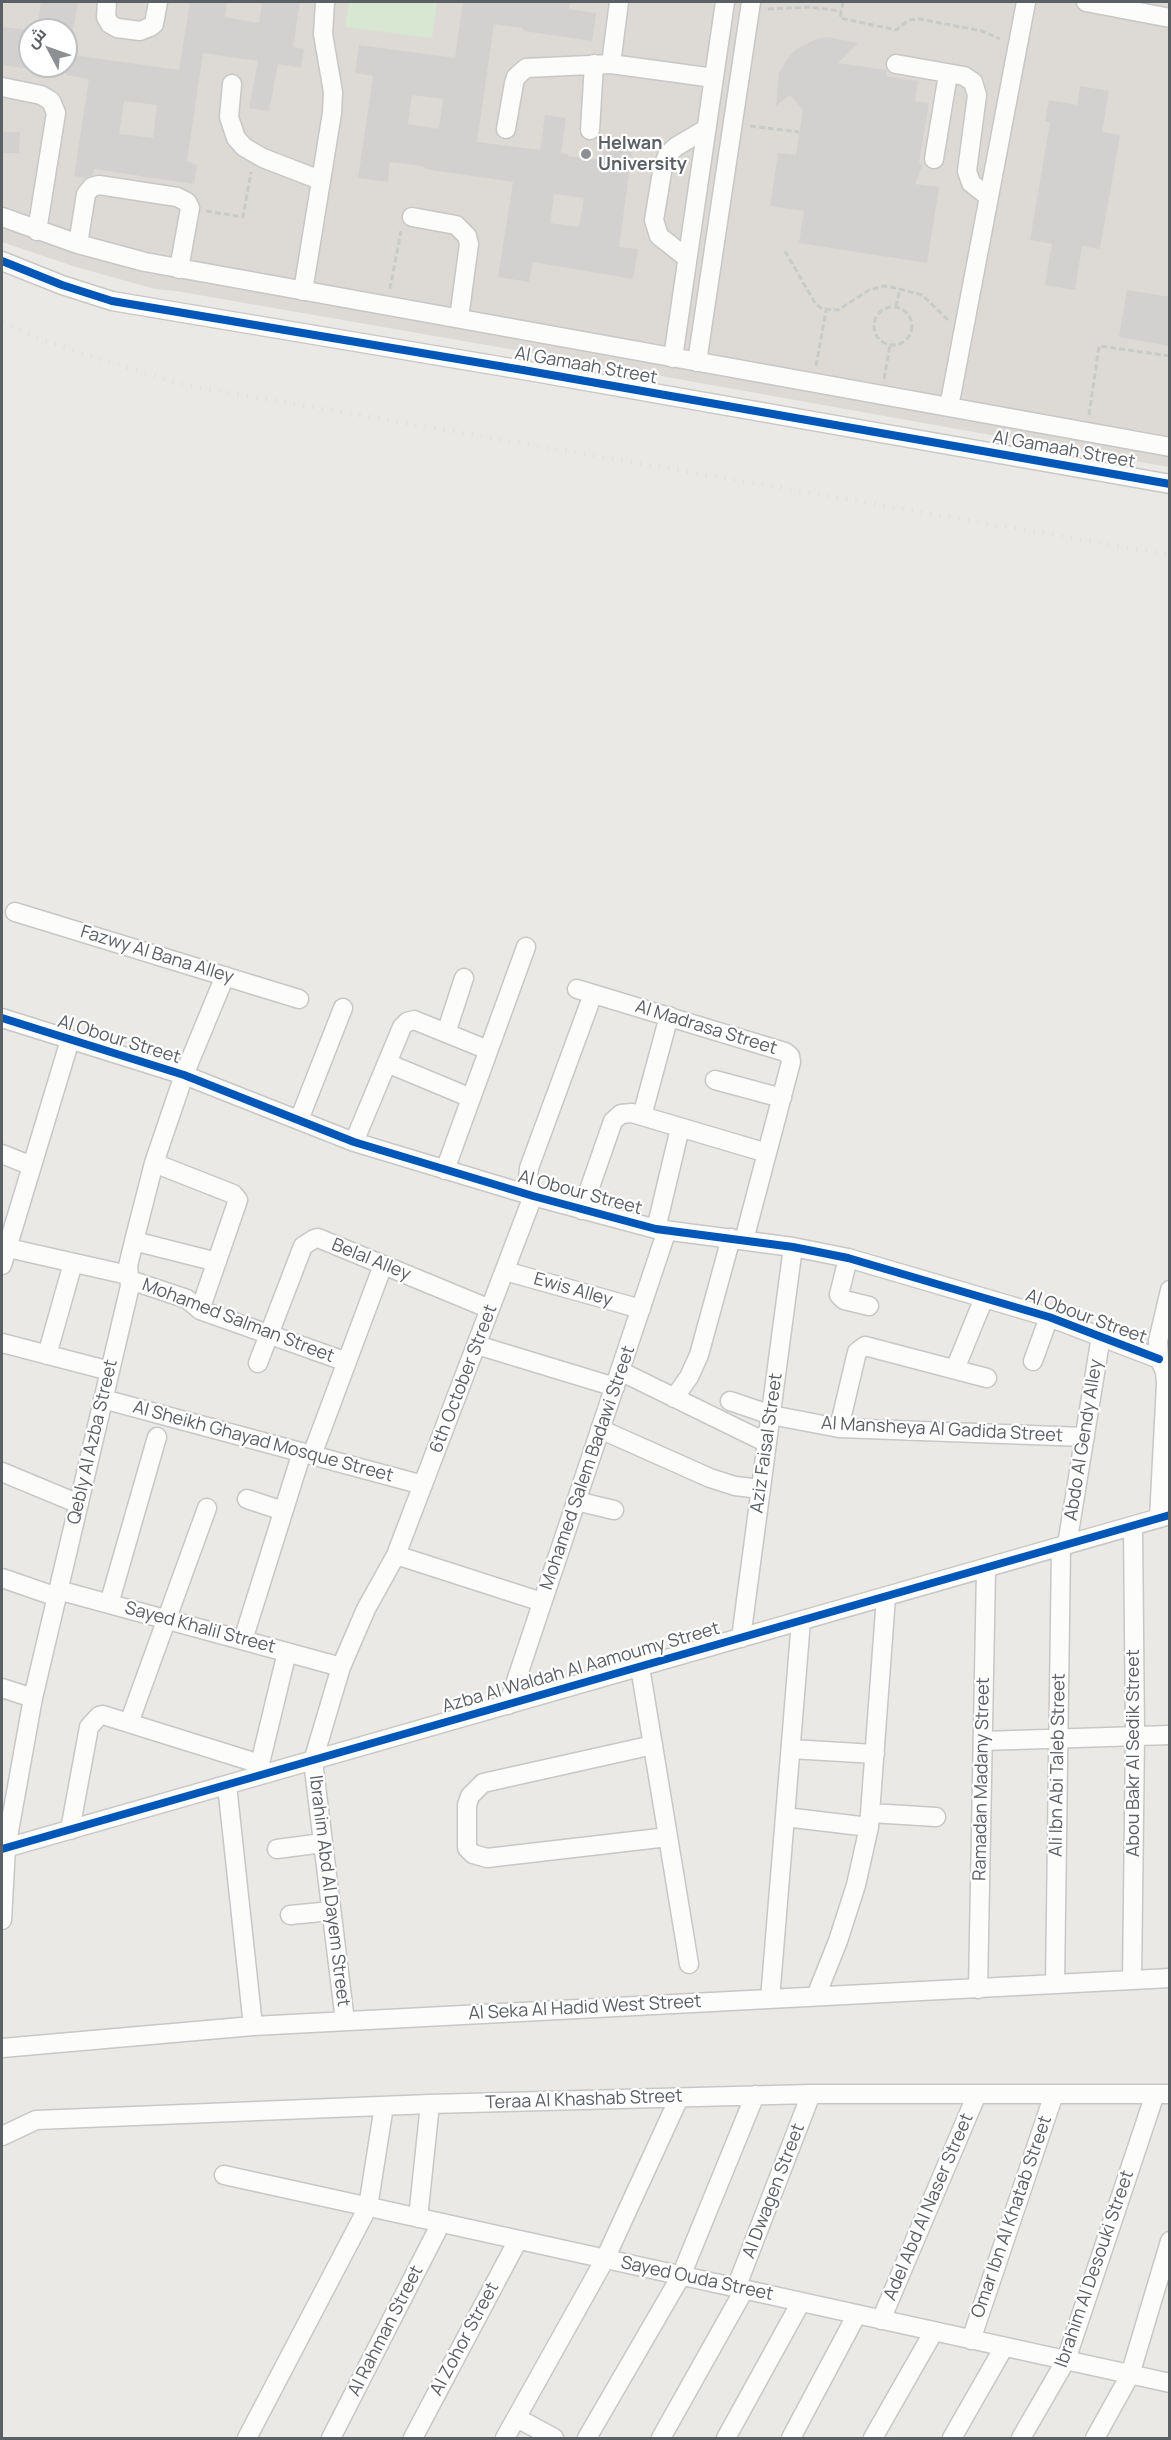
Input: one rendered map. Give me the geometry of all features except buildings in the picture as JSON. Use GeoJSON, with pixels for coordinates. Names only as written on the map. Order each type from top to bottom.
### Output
{"type":"FeatureCollection","features":[{"type":"Feature","properties":{"kind":"street"},"geometry":{"type":"LineString","coordinates":[[107,2],[106,17],[110,24],[117,28],[140,31],[154,24],[158,2]]}},
{"type":"Feature","properties":{"kind":"street"},"geometry":{"type":"LineString","coordinates":[[303,291],[333,102],[323,34],[325,2]]}},
{"type":"Feature","properties":{"kind":"street"},"geometry":{"type":"LineString","coordinates":[[590,130],[602,64],[619,2]]}},
{"type":"Feature","properties":{"kind":"street"},"geometry":{"type":"LineString","coordinates":[[673,358],[725,2]]}},
{"type":"Feature","properties":{"kind":"street"},"geometry":{"type":"LineString","coordinates":[[949,407],[1026,2]]}},
{"type":"Feature","properties":{"kind":"street"},"geometry":{"type":"LineString","coordinates":[[1086,2],[1170,18]]}},
{"type":"Feature","properties":{"kind":"street"},"geometry":{"type":"LineString","coordinates":[[697,362],[751,6]]}},
{"type":"Feature","properties":{"kind":"street"},"geometry":{"type":"LineString","coordinates":[[506,129],[514,83],[520,72],[533,66],[602,64],[714,78]]}},
{"type":"Feature","properties":{"kind":"street"},"geometry":{"type":"LineString","coordinates":[[896,64],[969,78],[976,86],[977,95],[967,171],[971,183],[989,197]]}},
{"type":"Feature","properties":{"kind":"street"},"geometry":{"type":"LineString","coordinates":[[934,159],[948,74]]}},
{"type":"Feature","properties":{"kind":"street"},"geometry":{"type":"LineString","coordinates":[[232,84],[229,106],[231,128],[244,147],[254,154],[320,180]]}},
{"type":"Feature","properties":{"kind":"street"},"geometry":{"type":"LineString","coordinates":[[2,87],[21,89],[46,97],[56,113],[37,231]]}},
{"type":"Feature","properties":{"kind":"street"},"geometry":{"type":"LineString","coordinates":[[687,258],[659,236],[654,220],[663,166],[668,154],[706,129]]}},
{"type":"Feature","properties":{"kind":"street"},"geometry":{"type":"LineString","coordinates":[[78,244],[86,194],[95,186],[182,198],[190,208],[179,269]]}},
{"type":"Feature","properties":{"kind":"street"},"geometry":{"type":"LineString","coordinates":[[2,217],[78,244],[179,269],[1170,447]]}},
{"type":"Feature","properties":{"kind":"street"},"geometry":{"type":"LineString","coordinates":[[412,217],[456,225],[467,236],[469,244],[459,318]]}},
{"type":"Feature","properties":{"kind":"street","name":"Al Gamaah Street"},"geometry":{"type":"LineString","coordinates":[[2,261],[62,285],[112,301],[547,374],[1170,484]]}},
{"type":"Feature","properties":{"kind":"street","name":"Fazwy Al Bana Alley"},"geometry":{"type":"LineString","coordinates":[[15,912],[299,999]]}},
{"type":"Feature","properties":{"kind":"street"},"geometry":{"type":"LineString","coordinates":[[445,1170],[526,947]]}},
{"type":"Feature","properties":{"kind":"street","name":"Qebly Al Azba Street"},"geometry":{"type":"LineString","coordinates":[[2,1920],[4,1849],[33,1698],[110,1371],[129,1278],[128,1266],[154,1163],[184,1075],[225,976]]}},
{"type":"Feature","properties":{"kind":"street"},"geometry":{"type":"LineString","coordinates":[[446,1033],[464,978]]}},
{"type":"Feature","properties":{"kind":"street","name":"Al Madrasa Street"},"geometry":{"type":"LineString","coordinates":[[533,1197],[534,1191],[528,1178],[528,1168],[585,992],[785,1052],[790,1056],[791,1062],[767,1153],[699,1355],[674,1398]]}},
{"type":"Feature","properties":{"kind":"street"},"geometry":{"type":"LineString","coordinates":[[299,1120],[343,1008]]}},
{"type":"Feature","properties":{"kind":"street"},"geometry":{"type":"LineString","coordinates":[[642,1116],[669,1016]]}},
{"type":"Feature","properties":{"kind":"street","name":"Al Obour Street"},"geometry":{"type":"LineString","coordinates":[[2,1018],[184,1075],[354,1142],[533,1197],[662,1230],[793,1247],[848,1258],[1049,1317],[1159,1359]]}},
{"type":"Feature","properties":{"kind":"street"},"geometry":{"type":"LineString","coordinates":[[354,1142],[407,1022],[414,1020],[488,1050]]}},
{"type":"Feature","properties":{"kind":"street"},"geometry":{"type":"LineString","coordinates":[[5,1257],[70,1040]]}},
{"type":"Feature","properties":{"kind":"street"},"geometry":{"type":"LineString","coordinates":[[387,1063],[471,1098]]}},
{"type":"Feature","properties":{"kind":"street"},"geometry":{"type":"LineString","coordinates":[[715,1080],[782,1098]]}},
{"type":"Feature","properties":{"kind":"street"},"geometry":{"type":"LineString","coordinates":[[582,1210],[613,1121],[616,1117],[627,1113],[767,1153]]}},
{"type":"Feature","properties":{"kind":"street","name":"Mohamed Salem Badawi Street"},"geometry":{"type":"LineString","coordinates":[[508,1705],[641,1310],[662,1230],[680,1128]]}},
{"type":"Feature","properties":{"kind":"street"},"geometry":{"type":"LineString","coordinates":[[2,1154],[32,1166]]}},
{"type":"Feature","properties":{"kind":"street"},"geometry":{"type":"LineString","coordinates":[[154,1163],[236,1197],[237,1205],[200,1310]]}},
{"type":"Feature","properties":{"kind":"street","name":"6th October Street"},"geometry":{"type":"LineString","coordinates":[[313,1761],[341,1667],[366,1609],[396,1555],[533,1197]]}},
{"type":"Feature","properties":{"kind":"street","name":"Belal Alley"},"geometry":{"type":"LineString","coordinates":[[258,1363],[303,1246],[310,1240],[318,1238],[490,1310]]}},
{"type":"Feature","properties":{"kind":"street"},"geometry":{"type":"LineString","coordinates":[[134,1241],[217,1262]]}},
{"type":"Feature","properties":{"kind":"street","name":"Aziz Faisal Street"},"geometry":{"type":"LineString","coordinates":[[741,1638],[793,1247]]}},
{"type":"Feature","properties":{"kind":"street","name":"Mohamed Salman Street"},"geometry":{"type":"LineString","coordinates":[[5,1257],[73,1263],[129,1278],[187,1299],[200,1310],[346,1362]]}},
{"type":"Feature","properties":{"kind":"street"},"geometry":{"type":"LineString","coordinates":[[848,1258],[839,1295],[844,1300],[869,1305]]}},
{"type":"Feature","properties":{"kind":"street"},"geometry":{"type":"LineString","coordinates":[[48,1355],[73,1263]]}},
{"type":"Feature","properties":{"kind":"street"},"geometry":{"type":"LineString","coordinates":[[243,1640],[283,1511],[346,1362],[383,1265]]}},
{"type":"Feature","properties":{"kind":"street","name":"Ewis Alley"},"geometry":{"type":"LineString","coordinates":[[505,1271],[641,1310]]}},
{"type":"Feature","properties":{"kind":"street"},"geometry":{"type":"LineString","coordinates":[[1164,1517],[1166,1384],[1165,1371],[1159,1359],[1159,1333],[1170,1290]]}},
{"type":"Feature","properties":{"kind":"street"},"geometry":{"type":"LineString","coordinates":[[955,1369],[984,1298]]}},
{"type":"Feature","properties":{"kind":"street"},"geometry":{"type":"LineString","coordinates":[[1033,1360],[1049,1317]]}},
{"type":"Feature","properties":{"kind":"street","name":"Abdo Al Gendy Alley"},"geometry":{"type":"LineString","coordinates":[[1064,1546],[1101,1336]]}},
{"type":"Feature","properties":{"kind":"street"},"geometry":{"type":"LineString","coordinates":[[2,1343],[110,1371]]}},
{"type":"Feature","properties":{"kind":"street"},"geometry":{"type":"LineString","coordinates":[[477,1345],[617,1379],[674,1398],[767,1443]]}},
{"type":"Feature","properties":{"kind":"street"},"geometry":{"type":"LineString","coordinates":[[839,1428],[856,1352],[861,1347],[865,1346],[987,1378]]}},
{"type":"Feature","properties":{"kind":"street","name":"Al Sheikh Ghayad Mosque Street"},"geometry":{"type":"LineString","coordinates":[[103,1399],[423,1485]]}},
{"type":"Feature","properties":{"kind":"street","name":"Al Mansheya Al Gadida Street"},"geometry":{"type":"LineString","coordinates":[[730,1401],[771,1415],[839,1428],[1085,1437]]}},
{"type":"Feature","properties":{"kind":"street"},"geometry":{"type":"LineString","coordinates":[[600,1429],[710,1478],[735,1486],[761,1489]]}},
{"type":"Feature","properties":{"kind":"street"},"geometry":{"type":"LineString","coordinates":[[109,1604],[157,1437]]}},
{"type":"Feature","properties":{"kind":"street"},"geometry":{"type":"LineString","coordinates":[[2,1472],[79,1504]]}},
{"type":"Feature","properties":{"kind":"street"},"geometry":{"type":"LineString","coordinates":[[247,1499],[283,1511]]}},
{"type":"Feature","properties":{"kind":"street"},"geometry":{"type":"LineString","coordinates":[[576,1500],[614,1510]]}},
{"type":"Feature","properties":{"kind":"street"},"geometry":{"type":"LineString","coordinates":[[129,1723],[207,1508]]}},
{"type":"Feature","properties":{"kind":"street","name":"Azba Al Waldah Al Aamoumy Street"},"geometry":{"type":"LineString","coordinates":[[4,1849],[227,1785],[258,1770],[313,1761],[1164,1517]]}},
{"type":"Feature","properties":{"kind":"street","name":"Abou Bakr Al Sedik Street"},"geometry":{"type":"LineString","coordinates":[[1132,1980],[1135,1736],[1133,1526]]}},
{"type":"Feature","properties":{"kind":"street","name":"Ali Ibn Abi Taleb Street"},"geometry":{"type":"LineString","coordinates":[[1055,1984],[1058,1739],[1064,1546]]}},
{"type":"Feature","properties":{"kind":"street"},"geometry":{"type":"LineString","coordinates":[[396,1555],[542,1602]]}},
{"type":"Feature","properties":{"kind":"street","name":"Ramadan Madany Street"},"geometry":{"type":"LineString","coordinates":[[978,1989],[986,1569]]}},
{"type":"Feature","properties":{"kind":"street","name":"Sayed Khalil Street"},"geometry":{"type":"LineString","coordinates":[[2,1578],[58,1594],[167,1619],[341,1667]]}},
{"type":"Feature","properties":{"kind":"street"},"geometry":{"type":"LineString","coordinates":[[816,1996],[838,1941],[856,1884],[870,1820],[886,1597]]}},
{"type":"Feature","properties":{"kind":"street"},"geometry":{"type":"LineString","coordinates":[[770,1999],[801,1621]]}},
{"type":"Feature","properties":{"kind":"street"},"geometry":{"type":"LineString","coordinates":[[70,1830],[89,1726],[103,1715],[258,1770],[287,1652]]}},
{"type":"Feature","properties":{"kind":"street"},"geometry":{"type":"LineString","coordinates":[[640,1667],[689,1964]]}},
{"type":"Feature","properties":{"kind":"street"},"geometry":{"type":"LineString","coordinates":[[2,1688],[33,1698]]}},
{"type":"Feature","properties":{"kind":"street"},"geometry":{"type":"LineString","coordinates":[[983,1741],[1170,1736]]}},
{"type":"Feature","properties":{"kind":"street"},"geometry":{"type":"LineString","coordinates":[[653,1745],[483,1783],[470,1796],[467,1805],[467,1848],[473,1854],[487,1858],[668,1837]]}},
{"type":"Feature","properties":{"kind":"street"},"geometry":{"type":"LineString","coordinates":[[791,1749],[875,1754]]}},
{"type":"Feature","properties":{"kind":"street","name":"Ibrahim Abd Al Dayem Street"},"geometry":{"type":"LineString","coordinates":[[313,1761],[345,2021]]}},
{"type":"Feature","properties":{"kind":"street"},"geometry":{"type":"LineString","coordinates":[[227,1785],[253,2025]]}},
{"type":"Feature","properties":{"kind":"street"},"geometry":{"type":"LineString","coordinates":[[785,1817],[870,1820],[936,1817]]}},
{"type":"Feature","properties":{"kind":"street"},"geometry":{"type":"LineString","coordinates":[[277,1849],[322,1843]]}},
{"type":"Feature","properties":{"kind":"street"},"geometry":{"type":"LineString","coordinates":[[290,1915],[331,1911]]}},
{"type":"Feature","properties":{"kind":"street","name":"Al Seka Al Hadid West Street"},"geometry":{"type":"LineString","coordinates":[[2,2048],[253,2025],[1170,1978]]}},
{"type":"Feature","properties":{"kind":"street","name":"Teraa Al Khashab Street"},"geometry":{"type":"LineString","coordinates":[[2,2136],[36,2120],[430,2104],[811,2094],[1162,2094]]}},
{"type":"Feature","properties":{"kind":"street","name":"Al Dwagen Street"},"geometry":{"type":"LineString","coordinates":[[661,2439],[740,2289],[811,2094]]}},
{"type":"Feature","properties":{"kind":"street","name":"Adel Abd Al Naser Street"},"geometry":{"type":"LineString","coordinates":[[881,2320],[977,2094]]}},
{"type":"Feature","properties":{"kind":"street","name":"Omar Ibn Al Khatab Street"},"geometry":{"type":"LineString","coordinates":[[971,2340],[1054,2094]]}},
{"type":"Feature","properties":{"kind":"street","name":"Ibrahim Al Desouki Street"},"geometry":{"type":"LineString","coordinates":[[1022,2439],[1066,2360],[1162,2094]]}},
{"type":"Feature","properties":{"kind":"street"},"geometry":{"type":"LineString","coordinates":[[587,2439],[681,2276],[755,2095]]}},
{"type":"Feature","properties":{"kind":"street"},"geometry":{"type":"LineString","coordinates":[[506,2439],[605,2259],[679,2098]]}},
{"type":"Feature","properties":{"kind":"street"},"geometry":{"type":"LineString","coordinates":[[418,2218],[430,2104]]}},
{"type":"Feature","properties":{"kind":"street"},"geometry":{"type":"LineString","coordinates":[[247,2439],[368,2207],[384,2106]]}},
{"type":"Feature","properties":{"kind":"street","name":"Sayed Ouda Street"},"geometry":{"type":"LineString","coordinates":[[224,2175],[1170,2383]]}},
{"type":"Feature","properties":{"kind":"street","name":"Al Rahman Street"},"geometry":{"type":"LineString","coordinates":[[331,2439],[441,2223]]}},
{"type":"Feature","properties":{"kind":"street","name":"Al Zohor Street"},"geometry":{"type":"LineString","coordinates":[[412,2439],[518,2240]]}},
{"type":"Feature","properties":{"kind":"street"},"geometry":{"type":"LineString","coordinates":[[1095,2439],[1130,2375],[1170,2241]]}},
{"type":"Feature","properties":{"kind":"street"},"geometry":{"type":"LineString","coordinates":[[726,2439],[801,2302]]}},
{"type":"Feature","properties":{"kind":"street"},"geometry":{"type":"LineString","coordinates":[[791,2439],[856,2314]]}},
{"type":"Feature","properties":{"kind":"street"},"geometry":{"type":"LineString","coordinates":[[873,2439],[934,2331]]}},
{"type":"Feature","properties":{"kind":"street"},"geometry":{"type":"LineString","coordinates":[[952,2439],[1004,2347]]}},
{"type":"Feature","properties":{"kind":"street"},"geometry":{"type":"LineString","coordinates":[[517,2418],[554,2439]]}},
{"type":"Feature","properties":{"kind":"path"},"geometry":{"type":"LineString","coordinates":[[843,2],[840,18],[894,30],[914,19],[972,29],[988,33],[1017,49]]}},
{"type":"Feature","properties":{"kind":"path"},"geometry":{"type":"LineString","coordinates":[[751,6],[841,11]]}},
{"type":"Feature","properties":{"kind":"path"},"geometry":{"type":"LineString","coordinates":[[733,124],[799,132]]}},
{"type":"Feature","properties":{"kind":"path"},"geometry":{"type":"LineString","coordinates":[[190,208],[243,217],[254,154]]}},
{"type":"Feature","properties":{"kind":"path"},"geometry":{"type":"LineString","coordinates":[[387,306],[404,215],[412,217]]}},
{"type":"Feature","properties":{"kind":"path"},"geometry":{"type":"LineString","coordinates":[[785,251],[815,303],[826,311],[838,310],[876,288],[900,288],[922,295],[963,334]]}},
{"type":"Feature","properties":{"kind":"path"},"geometry":{"type":"LineString","coordinates":[[896,307],[900,288]]}},
{"type":"Feature","properties":{"kind":"path"},"geometry":{"type":"LineString","coordinates":[[896,307],[908,315],[912,329],[904,342],[890,345],[877,337],[874,323],[882,310],[896,307]]}},
{"type":"Feature","properties":{"kind":"path"},"geometry":{"type":"LineString","coordinates":[[813,383],[826,311]]}},
{"type":"Feature","properties":{"kind":"path"},"geometry":{"type":"LineString","coordinates":[[881,395],[890,345]]}},
{"type":"Feature","properties":{"kind":"path"},"geometry":{"type":"LineString","coordinates":[[1086,432],[1100,346],[1170,356]]}},
{"type":"Feature","properties":{"kind":"shaded area","name":"Helwan University"},"geometry":{"type":"Polygon","coordinates":[[[2,2],[1169,2],[1169,467],[544,355],[155,289],[76,267],[2,242],[2,2]]]}},
{"type":"Feature","properties":{"kind":"green space"},"geometry":{"type":"Polygon","coordinates":[[[349,2],[437,2],[432,38],[345,27],[349,2]]]}},
{"type":"Feature","properties":{"kind":"railway"},"geometry":{"type":"LineString","coordinates":[[2,322],[45,341],[179,384],[1170,555]]}},
{"type":"Feature","properties":{"kind":"cycle path"},"geometry":{"type":"LineString","coordinates":[[2,261],[62,285],[112,301],[523,370],[1170,484]]}},
{"type":"Feature","properties":{"kind":"cycle path"},"geometry":{"type":"LineString","coordinates":[[2,1018],[184,1075],[354,1142],[533,1196],[656,1229],[793,1247],[848,1258],[1049,1317],[1159,1359]]}},
{"type":"Feature","properties":{"kind":"cycle path"},"geometry":{"type":"LineString","coordinates":[[2,1849],[1170,1515]]}},
{"type":"Feature","properties":{"kind":"place","name":"Helwan University"},"geometry":{"type":"Point","coordinates":[586,154]}}]}
